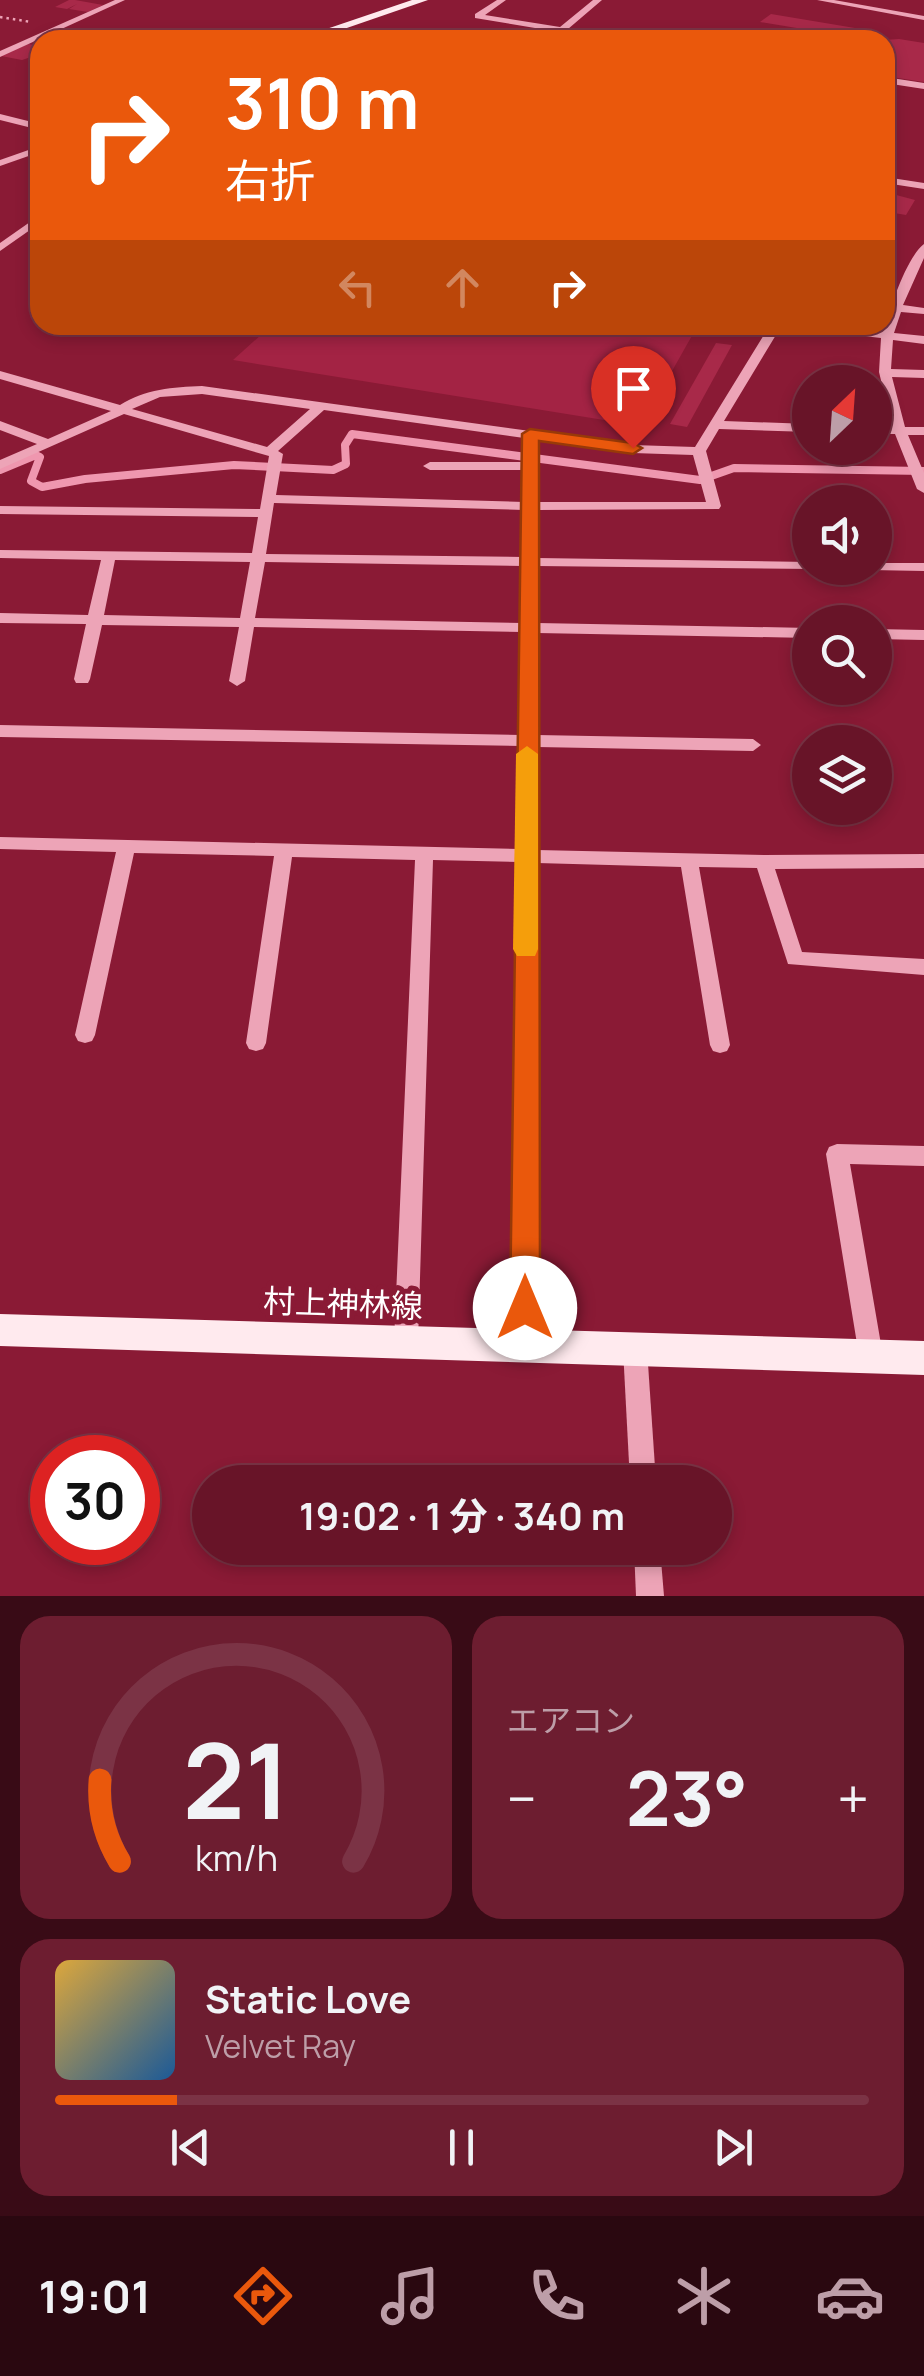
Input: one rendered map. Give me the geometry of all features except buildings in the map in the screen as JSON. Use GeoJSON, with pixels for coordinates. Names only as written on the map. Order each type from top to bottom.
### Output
{"type":"FeatureCollection","features":[{"type":"Feature","properties":{"kind":"main road"},"geometry":{"type":"LineString","coordinates":[[331,30],[419,1]]}},
{"type":"Feature","properties":{"kind":"main road","name":"村上神林線"},"geometry":{"type":"LineString","coordinates":[[0,1330],[924,1358]]}},
{"type":"Feature","properties":{"kind":"street"},"geometry":{"type":"LineString","coordinates":[[55,30],[121,0]]}},
{"type":"Feature","properties":{"kind":"street"},"geometry":{"type":"LineString","coordinates":[[402,0],[419,1]]}},
{"type":"Feature","properties":{"kind":"street"},"geometry":{"type":"LineString","coordinates":[[502,0],[478,16],[562,30],[598,0]]}},
{"type":"Feature","properties":{"kind":"street"},"geometry":{"type":"LineString","coordinates":[[821,0],[924,18]]}},
{"type":"Feature","properties":{"kind":"street"},"geometry":{"type":"LineString","coordinates":[[0,54],[30,41]]}},
{"type":"Feature","properties":{"kind":"street"},"geometry":{"type":"LineString","coordinates":[[895,82],[924,86]]}},
{"type":"Feature","properties":{"kind":"street"},"geometry":{"type":"LineString","coordinates":[[0,117],[30,124]]}},
{"type":"Feature","properties":{"kind":"street"},"geometry":{"type":"LineString","coordinates":[[0,163],[30,152]]}},
{"type":"Feature","properties":{"kind":"street"},"geometry":{"type":"LineString","coordinates":[[895,182],[924,186]]}},
{"type":"Feature","properties":{"kind":"street"},"geometry":{"type":"LineString","coordinates":[[0,248],[30,226]]}},
{"type":"Feature","properties":{"kind":"street"},"geometry":{"type":"LineString","coordinates":[[895,311],[924,247]]}},
{"type":"Feature","properties":{"kind":"street"},"geometry":{"type":"LineString","coordinates":[[896,308],[924,311]]}},
{"type":"Feature","properties":{"kind":"street"},"geometry":{"type":"LineString","coordinates":[[0,510],[714,506],[699,451],[770,335]]}},
{"type":"Feature","properties":{"kind":"street"},"geometry":{"type":"LineString","coordinates":[[872,335],[924,340]]}},
{"type":"Feature","properties":{"kind":"street"},"geometry":{"type":"LineString","coordinates":[[886,337],[886,365]]}},
{"type":"Feature","properties":{"kind":"street"},"geometry":{"type":"LineString","coordinates":[[892,374],[924,374]]}},
{"type":"Feature","properties":{"kind":"street"},"geometry":{"type":"LineString","coordinates":[[0,375],[276,454],[237,681]]}},
{"type":"Feature","properties":{"kind":"street"},"geometry":{"type":"LineString","coordinates":[[0,465],[121,411],[132,402],[159,394],[202,390],[633,448],[699,451]]}},
{"type":"Feature","properties":{"kind":"street"},"geometry":{"type":"LineString","coordinates":[[892,396],[924,489]]}},
{"type":"Feature","properties":{"kind":"street"},"geometry":{"type":"LineString","coordinates":[[269,452],[322,406]]}},
{"type":"Feature","properties":{"kind":"street"},"geometry":{"type":"LineString","coordinates":[[0,425],[49,444]]}},
{"type":"Feature","properties":{"kind":"street"},"geometry":{"type":"LineString","coordinates":[[716,425],[792,427]]}},
{"type":"Feature","properties":{"kind":"street"},"geometry":{"type":"LineString","coordinates":[[892,430],[924,431]]}},
{"type":"Feature","properties":{"kind":"street"},"geometry":{"type":"LineString","coordinates":[[525,1346],[530,434]]}},
{"type":"Feature","properties":{"kind":"street"},"geometry":{"type":"LineString","coordinates":[[430,466],[530,466]]}},
{"type":"Feature","properties":{"kind":"street"},"geometry":{"type":"LineString","coordinates":[[0,554],[792,566]]}},
{"type":"Feature","properties":{"kind":"street"},"geometry":{"type":"LineString","coordinates":[[82,679],[109,556]]}},
{"type":"Feature","properties":{"kind":"street"},"geometry":{"type":"LineString","coordinates":[[892,567],[924,567]]}},
{"type":"Feature","properties":{"kind":"street"},"geometry":{"type":"LineString","coordinates":[[0,618],[792,633]]}},
{"type":"Feature","properties":{"kind":"street"},"geometry":{"type":"LineString","coordinates":[[892,634],[924,635]]}},
{"type":"Feature","properties":{"kind":"street"},"geometry":{"type":"LineString","coordinates":[[0,731],[753,745]]}},
{"type":"Feature","properties":{"kind":"street"},"geometry":{"type":"LineString","coordinates":[[0,843],[764,862],[924,861]]}},
{"type":"Feature","properties":{"kind":"street"},"geometry":{"type":"LineString","coordinates":[[84,1034],[126,846]]}},
{"type":"Feature","properties":{"kind":"street"},"geometry":{"type":"LineString","coordinates":[[256,1043],[284,850]]}},
{"type":"Feature","properties":{"kind":"street"},"geometry":{"type":"LineString","coordinates":[[406,1342],[424,854]]}},
{"type":"Feature","properties":{"kind":"street"},"geometry":{"type":"LineString","coordinates":[[689,860],[720,1044]]}},
{"type":"Feature","properties":{"kind":"street"},"geometry":{"type":"LineString","coordinates":[[764,862],[795,959],[924,967]]}},
{"type":"Feature","properties":{"kind":"street"},"geometry":{"type":"LineString","coordinates":[[870,1356],[837,1154],[924,1156]]}},
{"type":"Feature","properties":{"kind":"street"},"geometry":{"type":"LineString","coordinates":[[635,1349],[642,1465]]}},
{"type":"Feature","properties":{"kind":"street"},"geometry":{"type":"LineString","coordinates":[[648,1565],[650,1596]]}},
{"type":"Feature","properties":{"kind":"shaded area"},"geometry":{"type":"Polygon","coordinates":[[[261,335],[692,335],[641,426],[233,360],[261,335]]]}},
{"type":"Feature","properties":{"kind":"waterway"},"geometry":{"type":"LineString","coordinates":[[0,470],[36,455],[40,457],[31,481],[42,487],[85,479],[234,465],[333,470],[346,464],[345,445],[352,434],[700,480],[734,468],[924,471]]}},
{"type":"Feature","properties":{"kind":"slow traffic"},"geometry":{"type":"LineString","coordinates":[[526,949],[527,754]]}},
{"type":"Feature","properties":{"kind":"route"},"geometry":{"type":"LineString","coordinates":[[525,1308],[530,434],[633,448]]}}]}
